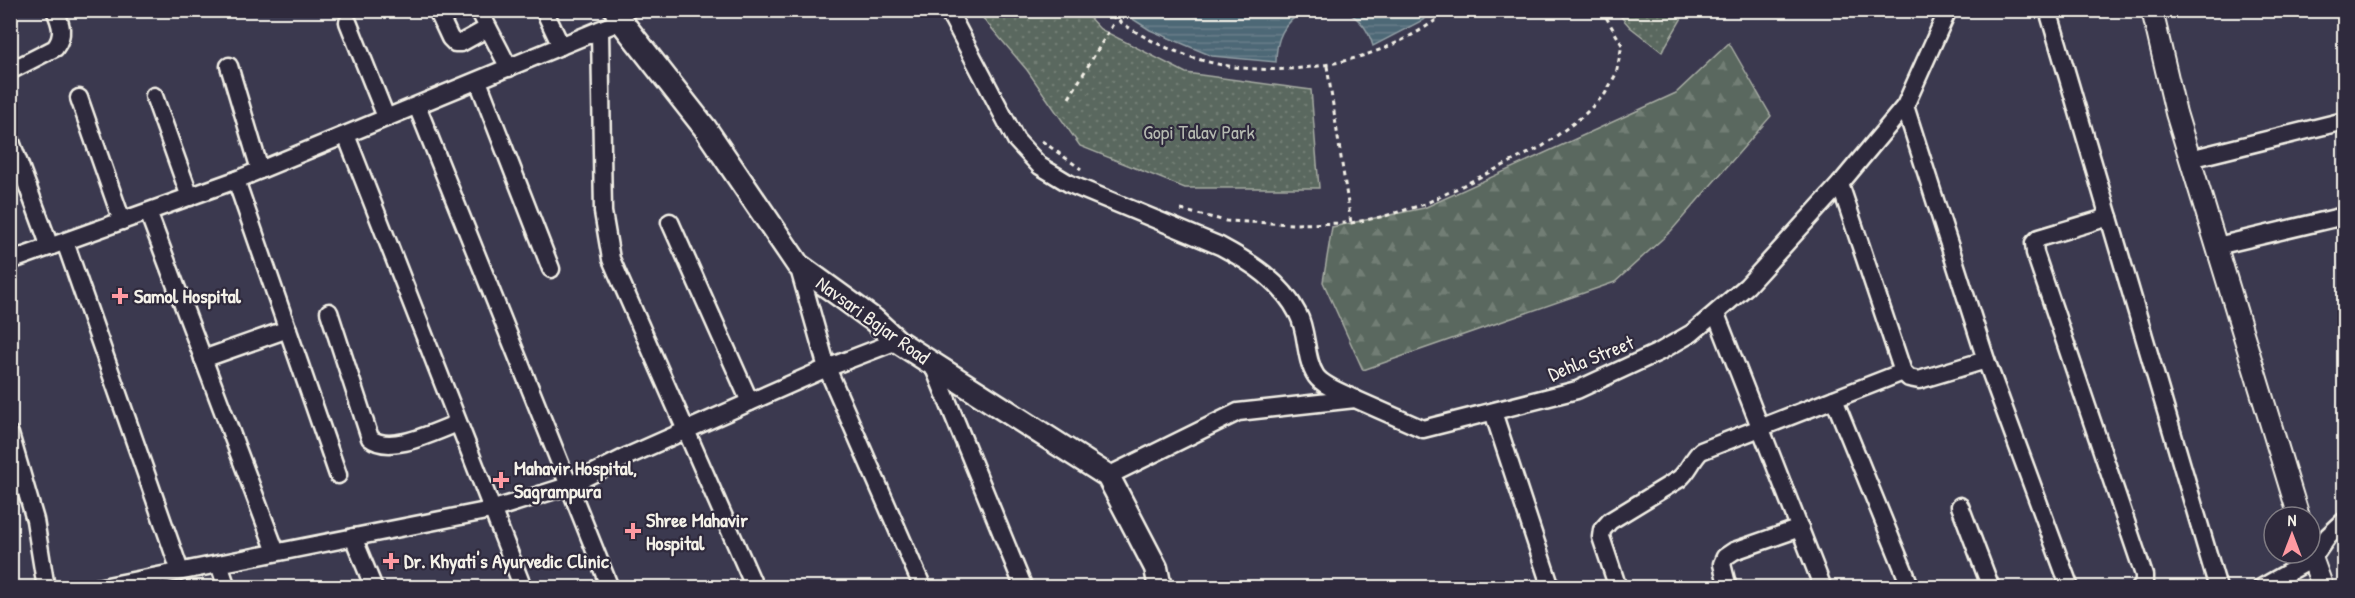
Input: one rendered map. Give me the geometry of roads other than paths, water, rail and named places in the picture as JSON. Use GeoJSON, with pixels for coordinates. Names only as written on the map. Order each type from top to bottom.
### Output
{"type":"FeatureCollection","features":[{"type":"Feature","properties":{"kind":"main road","name":"Navsari Bajar Road"},"geometry":{"type":"LineString","coordinates":[[619,16],[705,128],[798,265],[874,320],[897,341],[1108,476],[1156,568],[1160,588]]}},
{"type":"Feature","properties":{"kind":"street"},"geometry":{"type":"LineString","coordinates":[[10,71],[55,48],[59,43],[62,34],[56,10]]}},
{"type":"Feature","properties":{"kind":"street"},"geometry":{"type":"LineString","coordinates":[[436,10],[450,38],[455,43],[461,43],[488,28]]}},
{"type":"Feature","properties":{"kind":"street"},"geometry":{"type":"LineString","coordinates":[[479,10],[509,68]]}},
{"type":"Feature","properties":{"kind":"street"},"geometry":{"type":"LineString","coordinates":[[544,10],[561,46]]}},
{"type":"Feature","properties":{"kind":"street"},"geometry":{"type":"LineString","coordinates":[[948,10],[1016,140],[1040,166],[1070,184],[1242,257],[1271,279],[1285,292],[1293,304],[1300,316],[1316,376],[1325,384],[1355,399]]}},
{"type":"Feature","properties":{"kind":"street","name":"Dehla Street"},"geometry":{"type":"LineString","coordinates":[[1108,476],[1239,412],[1355,399],[1424,429],[1577,390],[1659,352],[1692,333],[1716,314],[1746,286],[1840,184],[1905,106],[1948,10]]}},
{"type":"Feature","properties":{"kind":"street"},"geometry":{"type":"LineString","coordinates":[[2048,10],[2218,588]]}},
{"type":"Feature","properties":{"kind":"street"},"geometry":{"type":"LineString","coordinates":[[2152,10],[2176,113],[2296,505]]}},
{"type":"Feature","properties":{"kind":"street"},"geometry":{"type":"LineString","coordinates":[[10,261],[236,180],[600,30],[619,16]]}},
{"type":"Feature","properties":{"kind":"street"},"geometry":{"type":"LineString","coordinates":[[348,22],[386,117]]}},
{"type":"Feature","properties":{"kind":"street"},"geometry":{"type":"LineString","coordinates":[[600,30],[603,212],[611,259],[755,588]]}},
{"type":"Feature","properties":{"kind":"street"},"geometry":{"type":"LineString","coordinates":[[229,66],[260,170]]}},
{"type":"Feature","properties":{"kind":"street"},"geometry":{"type":"LineString","coordinates":[[478,81],[551,269]]}},
{"type":"Feature","properties":{"kind":"street"},"geometry":{"type":"LineString","coordinates":[[154,96],[190,196]]}},
{"type":"Feature","properties":{"kind":"street"},"geometry":{"type":"LineString","coordinates":[[79,98],[122,221]]}},
{"type":"Feature","properties":{"kind":"street"},"geometry":{"type":"LineString","coordinates":[[417,106],[610,588]]}},
{"type":"Feature","properties":{"kind":"street"},"geometry":{"type":"LineString","coordinates":[[1905,106],[1986,360],[2070,588]]}},
{"type":"Feature","properties":{"kind":"street"},"geometry":{"type":"LineString","coordinates":[[2190,159],[2344,121]]}},
{"type":"Feature","properties":{"kind":"street"},"geometry":{"type":"LineString","coordinates":[[346,135],[491,510],[524,588]]}},
{"type":"Feature","properties":{"kind":"street"},"geometry":{"type":"LineString","coordinates":[[10,139],[58,244],[180,572]]}},
{"type":"Feature","properties":{"kind":"street"},"geometry":{"type":"LineString","coordinates":[[236,180],[338,475]]}},
{"type":"Feature","properties":{"kind":"street"},"geometry":{"type":"LineString","coordinates":[[1840,184],[1903,372],[1909,378],[1919,380],[1986,360]]}},
{"type":"Feature","properties":{"kind":"street"},"geometry":{"type":"LineString","coordinates":[[148,212],[276,552]]}},
{"type":"Feature","properties":{"kind":"street"},"geometry":{"type":"LineString","coordinates":[[2217,246],[2344,216]]}},
{"type":"Feature","properties":{"kind":"street"},"geometry":{"type":"LineString","coordinates":[[2109,217],[2039,238],[2034,243],[2035,253],[2144,575],[2144,582],[2139,588]]}},
{"type":"Feature","properties":{"kind":"street"},"geometry":{"type":"LineString","coordinates":[[670,222],[750,402]]}},
{"type":"Feature","properties":{"kind":"street"},"geometry":{"type":"LineString","coordinates":[[798,265],[827,368],[923,588]]}},
{"type":"Feature","properties":{"kind":"street"},"geometry":{"type":"LineString","coordinates":[[329,312],[370,438],[375,442],[398,444],[458,423]]}},
{"type":"Feature","properties":{"kind":"street"},"geometry":{"type":"LineString","coordinates":[[1716,314],[1823,588]]}},
{"type":"Feature","properties":{"kind":"street"},"geometry":{"type":"LineString","coordinates":[[203,359],[288,329]]}},
{"type":"Feature","properties":{"kind":"street"},"geometry":{"type":"LineString","coordinates":[[97,588],[131,584],[276,552],[491,510],[568,486],[827,368],[897,341]]}},
{"type":"Feature","properties":{"kind":"street"},"geometry":{"type":"LineString","coordinates":[[932,363],[1024,588]]}},
{"type":"Feature","properties":{"kind":"street"},"geometry":{"type":"LineString","coordinates":[[1618,588],[1601,537],[1602,530],[1610,521],[1688,472],[1696,455],[1701,451],[1903,372]]}},
{"type":"Feature","properties":{"kind":"street"},"geometry":{"type":"LineString","coordinates":[[1834,399],[1911,588]]}},
{"type":"Feature","properties":{"kind":"street"},"geometry":{"type":"LineString","coordinates":[[1492,412],[1551,588]]}},
{"type":"Feature","properties":{"kind":"street"},"geometry":{"type":"LineString","coordinates":[[10,434],[35,520],[46,588]]}},
{"type":"Feature","properties":{"kind":"street"},"geometry":{"type":"LineString","coordinates":[[1960,506],[1991,588]]}},
{"type":"Feature","properties":{"kind":"street"},"geometry":{"type":"LineString","coordinates":[[2322,543],[2344,521]]}},
{"type":"Feature","properties":{"kind":"street"},"geometry":{"type":"LineString","coordinates":[[1728,588],[1722,564],[1725,557],[1800,528]]}},
{"type":"Feature","properties":{"kind":"street"},"geometry":{"type":"LineString","coordinates":[[353,537],[374,588]]}},
{"type":"Feature","properties":{"kind":"street"},"geometry":{"type":"LineString","coordinates":[[219,564],[227,588]]}},
{"type":"Feature","properties":{"kind":"street"},"geometry":{"type":"LineString","coordinates":[[2264,587],[2296,565]]}},
{"type":"Feature","properties":{"kind":"street"},"geometry":{"type":"LineString","coordinates":[[2315,565],[2323,588]]}},
{"type":"Feature","properties":{"kind":"water"},"geometry":{"type":"Polygon","coordinates":[[[1120,11],[1304,11],[1282,32],[1277,46],[1276,62],[1212,56],[1150,30],[1120,11]]]}},
{"type":"Feature","properties":{"kind":"water"},"geometry":{"type":"Polygon","coordinates":[[[1346,11],[1434,11],[1425,19],[1373,46],[1363,26],[1346,11]]]}},
{"type":"Feature","properties":{"kind":"place","name":"Samol Hospital"},"geometry":{"type":"Point","coordinates":[120,296]}},
{"type":"Feature","properties":{"kind":"place","name":"Mahavir Hospital, Sagrampura"},"geometry":{"type":"Point","coordinates":[501,480]}},
{"type":"Feature","properties":{"kind":"place","name":"Shree Mahavir Hospital"},"geometry":{"type":"Point","coordinates":[633,531]}},
{"type":"Feature","properties":{"kind":"place","name":"Dr. Khyati's Ayurvedic Clinic"},"geometry":{"type":"Point","coordinates":[391,561]}},
{"type":"Feature","properties":{"kind":"park label","name":"Gopi Talav Park"},"geometry":{"type":"Point","coordinates":[1199,132]}}]}
